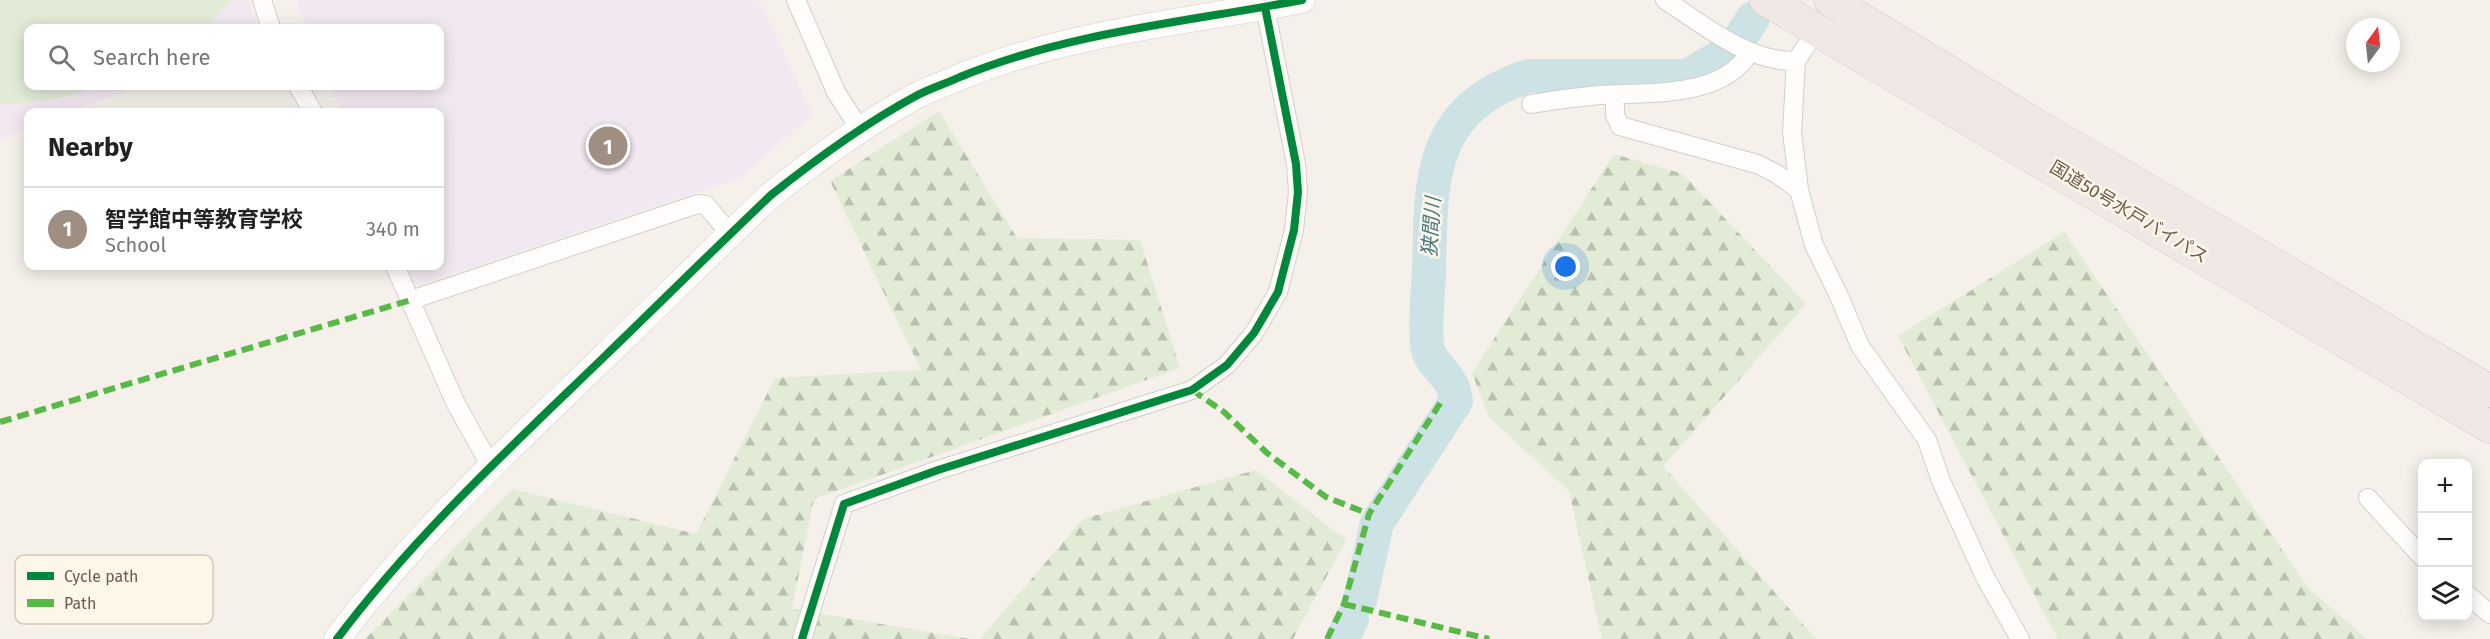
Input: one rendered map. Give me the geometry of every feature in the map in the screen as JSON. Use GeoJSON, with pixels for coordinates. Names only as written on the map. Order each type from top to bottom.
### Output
{"type":"FeatureCollection","features":[{"type":"Feature","properties":{"kind":"highway","name":"国道50号水戸バイパス"},"geometry":{"type":"LineString","coordinates":[[1766,0],[2490,427]]}},
{"type":"Feature","properties":{"kind":"highway","name":"国道50号水戸バイパス"},"geometry":{"type":"LineString","coordinates":[[1830,0],[2028,120],[2490,391]]}},
{"type":"Feature","properties":{"kind":"street"},"geometry":{"type":"LineString","coordinates":[[262,0],[270,24]]}},
{"type":"Feature","properties":{"kind":"street"},"geometry":{"type":"LineString","coordinates":[[796,0],[836,93],[861,131]]}},
{"type":"Feature","properties":{"kind":"street"},"geometry":{"type":"LineString","coordinates":[[337,639],[364,602],[420,538],[490,465],[771,195],[804,169],[861,131],[915,96],[986,67],[1064,43],[1209,8],[1264,7],[1302,0]]}},
{"type":"Feature","properties":{"kind":"street"},"geometry":{"type":"LineString","coordinates":[[1665,0],[1750,52],[1779,62],[1796,61]]}},
{"type":"Feature","properties":{"kind":"street"},"geometry":{"type":"LineString","coordinates":[[802,639],[844,504],[938,470],[1192,390],[1227,365],[1254,333],[1278,291],[1294,230],[1298,192],[1296,164],[1264,7]]}},
{"type":"Feature","properties":{"kind":"street"},"geometry":{"type":"LineString","coordinates":[[1817,30],[1796,61],[1792,132],[1799,190],[1814,245],[1860,346],[1927,440],[1955,513],[1985,577],[2020,639]]}},
{"type":"Feature","properties":{"kind":"street"},"geometry":{"type":"LineString","coordinates":[[1531,104],[1615,94],[1683,92],[1715,81],[1743,65],[1750,52]]}},
{"type":"Feature","properties":{"kind":"street"},"geometry":{"type":"LineString","coordinates":[[300,90],[311,108]]}},
{"type":"Feature","properties":{"kind":"street"},"geometry":{"type":"LineString","coordinates":[[1615,94],[1615,115],[1620,126],[1757,164],[1777,174],[1799,190]]}},
{"type":"Feature","properties":{"kind":"street"},"geometry":{"type":"LineString","coordinates":[[411,300],[698,204],[706,206],[730,234]]}},
{"type":"Feature","properties":{"kind":"street"},"geometry":{"type":"LineString","coordinates":[[396,270],[456,404],[490,465]]}},
{"type":"Feature","properties":{"kind":"street"},"geometry":{"type":"LineString","coordinates":[[2368,498],[2418,553]]}},
{"type":"Feature","properties":{"kind":"street"},"geometry":{"type":"LineString","coordinates":[[2472,598],[2490,614]]}},
{"type":"Feature","properties":{"kind":"shaded area"},"geometry":{"type":"Polygon","coordinates":[[[0,0],[248,0],[257,24],[24,24],[24,90],[128,90],[81,108],[24,108],[24,130],[0,139],[0,0]]]}},
{"type":"Feature","properties":{"kind":"shaded area"},"geometry":{"type":"Polygon","coordinates":[[[296,0],[759,0],[812,114],[741,178],[413,287],[406,270],[444,270],[444,108],[340,108],[333,90],[444,90],[444,24],[306,24],[296,0]]]}},
{"type":"Feature","properties":{"kind":"green space"},"geometry":{"type":"Polygon","coordinates":[[[0,0],[231,0],[210,24],[24,24],[24,90],[88,90],[51,100],[0,104],[0,0]]]}},
{"type":"Feature","properties":{"kind":"green space"},"geometry":{"type":"Polygon","coordinates":[[[939,111],[1017,238],[1140,240],[1180,368],[814,499],[792,609],[970,639],[365,639],[513,489],[696,534],[775,378],[921,370],[830,181],[939,111]]]}},
{"type":"Feature","properties":{"kind":"green space"},"geometry":{"type":"Polygon","coordinates":[[[1614,154],[1683,174],[1806,304],[1663,466],[1816,639],[1602,639],[1569,491],[1489,417],[1472,373],[1614,154]]]}},
{"type":"Feature","properties":{"kind":"green space"},"geometry":{"type":"Polygon","coordinates":[[[2064,232],[2309,589],[2367,639],[2058,639],[1898,336],[2064,232]]]}},
{"type":"Feature","properties":{"kind":"green space"},"geometry":{"type":"Polygon","coordinates":[[[1256,470],[1346,540],[1293,639],[980,639],[1083,519],[1256,470]]]}},
{"type":"Feature","properties":{"kind":"waterway","name":"狭間川"},"geometry":{"type":"LineString","coordinates":[[1740,38],[1753,18]]}},
{"type":"Feature","properties":{"kind":"waterway","name":"狭間川"},"geometry":{"type":"LineString","coordinates":[[1360,600],[1377,523],[1456,401],[1451,383],[1430,355],[1426,332],[1431,207],[1441,152],[1453,129],[1470,108],[1495,90],[1528,76],[1687,76],[1730,51]]}},
{"type":"Feature","properties":{"kind":"waterway","name":"狭間川"},"geometry":{"type":"LineString","coordinates":[[1342,639],[1352,619]]}},
{"type":"Feature","properties":{"kind":"marked path"},"geometry":{"type":"LineString","coordinates":[[0,422],[411,300]]}},
{"type":"Feature","properties":{"kind":"marked path"},"geometry":{"type":"LineString","coordinates":[[1192,390],[1224,412],[1267,453],[1326,497],[1369,514]]}},
{"type":"Feature","properties":{"kind":"marked path"},"geometry":{"type":"LineString","coordinates":[[1327,639],[1344,604],[1369,514],[1441,402]]}},
{"type":"Feature","properties":{"kind":"marked path"},"geometry":{"type":"LineString","coordinates":[[1344,604],[1489,639]]}},
{"type":"Feature","properties":{"kind":"cycle path"},"geometry":{"type":"LineString","coordinates":[[337,639],[399,563],[465,492],[771,195],[858,131],[925,91],[1001,62],[1043,49],[1129,30],[1302,0]]}},
{"type":"Feature","properties":{"kind":"cycle path"},"geometry":{"type":"LineString","coordinates":[[802,639],[844,504],[938,470],[1192,390],[1227,365],[1254,333],[1278,292],[1294,230],[1298,192],[1296,164],[1265,7]]}},
{"type":"Feature","properties":{"kind":"place","name":"智学館中等教育学校"},"geometry":{"type":"Point","coordinates":[608,146]}}]}
